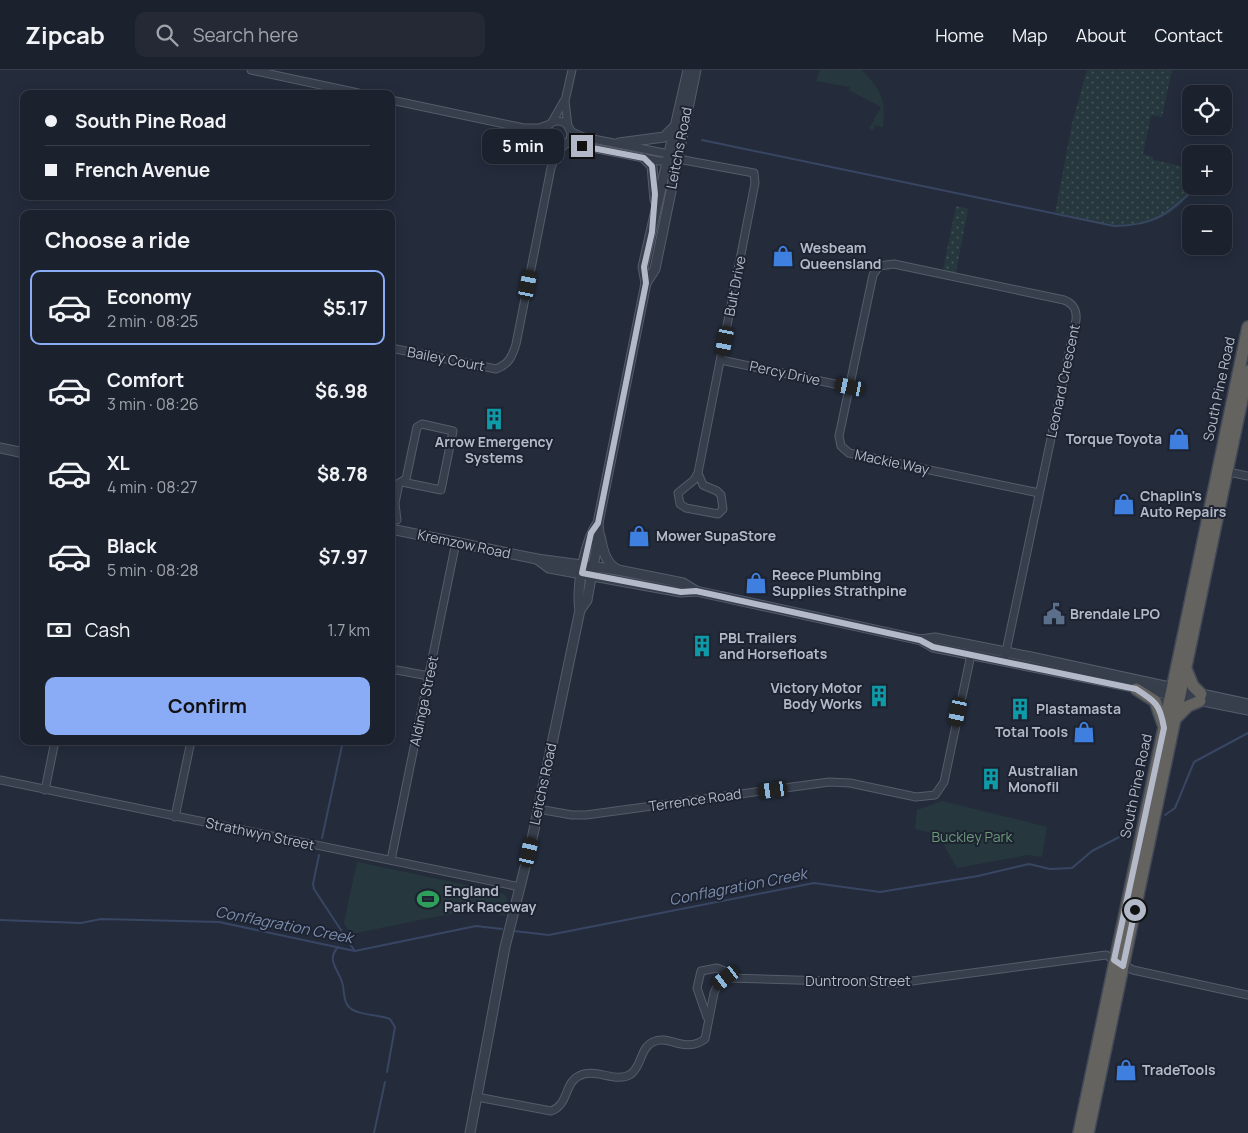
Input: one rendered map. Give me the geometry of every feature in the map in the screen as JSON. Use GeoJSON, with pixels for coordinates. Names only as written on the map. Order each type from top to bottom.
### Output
{"type":"FeatureCollection","features":[{"type":"Feature","properties":{"kind":"highway","name":"South Pine Road"},"geometry":{"type":"LineString","coordinates":[[1088,1133],[1164,728],[1186,667],[1248,327]]}},
{"type":"Feature","properties":{"kind":"highway","name":"South Pine Road"},"geometry":{"type":"LineString","coordinates":[[1079,1133],[1175,720],[1176,692],[1222,470],[1248,371]]}},
{"type":"Feature","properties":{"kind":"highway"},"geometry":{"type":"LineString","coordinates":[[1175,720],[1188,706],[1200,698],[1186,667]]}},
{"type":"Feature","properties":{"kind":"highway"},"geometry":{"type":"LineString","coordinates":[[1136,689],[1155,701],[1162,715],[1164,728]]}},
{"type":"Feature","properties":{"kind":"street"},"geometry":{"type":"LineString","coordinates":[[251,70],[344,90]]}},
{"type":"Feature","properties":{"kind":"street"},"geometry":{"type":"LineString","coordinates":[[547,141],[546,131],[565,101],[572,70]]}},
{"type":"Feature","properties":{"kind":"street","name":"Leitchs Road"},"geometry":{"type":"LineString","coordinates":[[588,570],[599,534],[598,523],[646,283],[644,267],[688,70]]}},
{"type":"Feature","properties":{"kind":"street","name":"Leitchs Road"},"geometry":{"type":"LineString","coordinates":[[646,283],[655,268],[696,70]]}},
{"type":"Feature","properties":{"kind":"street"},"geometry":{"type":"LineString","coordinates":[[395,101],[524,128],[539,128],[551,123],[562,122],[569,129],[583,137],[619,143],[668,158]]}},
{"type":"Feature","properties":{"kind":"street"},"geometry":{"type":"LineString","coordinates":[[565,101],[569,129],[566,144]]}},
{"type":"Feature","properties":{"kind":"street"},"geometry":{"type":"LineString","coordinates":[[619,143],[664,136],[675,127]]}},
{"type":"Feature","properties":{"kind":"street"},"geometry":{"type":"LineString","coordinates":[[524,128],[557,147],[566,144],[644,158],[678,159]]}},
{"type":"Feature","properties":{"kind":"street","name":"Bailey Court"},"geometry":{"type":"LineString","coordinates":[[547,141],[551,168]]}},
{"type":"Feature","properties":{"kind":"street","name":"Bailey Court"},"geometry":{"type":"LineString","coordinates":[[395,349],[496,369],[506,365],[512,356],[516,344],[551,168],[556,155],[566,144]]}},
{"type":"Feature","properties":{"kind":"street"},"geometry":{"type":"LineString","coordinates":[[644,158],[652,166],[654,178],[652,232]]}},
{"type":"Feature","properties":{"kind":"street","name":"Bult Drive"},"geometry":{"type":"LineString","coordinates":[[678,159],[754,173],[755,183],[698,473]]}},
{"type":"Feature","properties":{"kind":"street","name":"Leonard Crescent"},"geometry":{"type":"LineString","coordinates":[[879,266],[894,264],[1064,300],[1073,305],[1076,312],[1076,320],[1005,657]]}},
{"type":"Feature","properties":{"kind":"street","name":"Mackie Way"},"geometry":{"type":"LineString","coordinates":[[879,266],[873,275],[839,439],[840,446],[845,451],[1039,493]]}},
{"type":"Feature","properties":{"kind":"street","name":"Percy Drive"},"geometry":{"type":"LineString","coordinates":[[721,360],[850,387]]}},
{"type":"Feature","properties":{"kind":"street"},"geometry":{"type":"LineString","coordinates":[[397,520],[395,503],[399,483],[406,479],[417,426],[422,424],[453,431],[441,490],[402,482]]}},
{"type":"Feature","properties":{"kind":"street"},"geometry":{"type":"LineString","coordinates":[[0,448],[20,452]]}},
{"type":"Feature","properties":{"kind":"street"},"geometry":{"type":"LineString","coordinates":[[1222,470],[1248,476]]}},
{"type":"Feature","properties":{"kind":"street"},"geometry":{"type":"LineString","coordinates":[[698,473],[702,486],[717,490],[722,495],[723,509],[718,514],[686,508],[680,504],[678,493],[694,480],[698,473]]}},
{"type":"Feature","properties":{"kind":"street","name":"Leitchs Road"},"geometry":{"type":"LineString","coordinates":[[470,1133],[505,947],[538,808],[580,610],[587,600],[591,533],[598,523]]}},
{"type":"Feature","properties":{"kind":"street","name":"Kremzow Road"},"geometry":{"type":"LineString","coordinates":[[395,530],[588,570],[681,592],[696,591],[920,640],[933,647],[971,650],[1176,692],[1248,710]]}},
{"type":"Feature","properties":{"kind":"street"},"geometry":{"type":"LineString","coordinates":[[599,534],[605,557],[611,566],[618,570]]}},
{"type":"Feature","properties":{"kind":"street","name":"Aldinga Street"},"geometry":{"type":"LineString","coordinates":[[391,860],[456,542]]}},
{"type":"Feature","properties":{"kind":"street","name":"Kremzow Road"},"geometry":{"type":"LineString","coordinates":[[588,570],[618,570],[683,583],[696,591]]}},
{"type":"Feature","properties":{"kind":"street","name":"Terrence Road"},"geometry":{"type":"LineString","coordinates":[[538,808],[579,815],[837,782],[916,797],[929,797],[939,791],[944,782],[971,650]]}},
{"type":"Feature","properties":{"kind":"street","name":"Kremzow Road"},"geometry":{"type":"LineString","coordinates":[[1005,657],[1136,689],[1176,692]]}},
{"type":"Feature","properties":{"kind":"street"},"geometry":{"type":"LineString","coordinates":[[395,669],[429,676]]}},
{"type":"Feature","properties":{"kind":"street","name":"Kremzow Road"},"geometry":{"type":"LineString","coordinates":[[1200,698],[1248,704]]}},
{"type":"Feature","properties":{"kind":"street"},"geometry":{"type":"LineString","coordinates":[[45,790],[54,745]]}},
{"type":"Feature","properties":{"kind":"street"},"geometry":{"type":"LineString","coordinates":[[175,816],[190,745]]}},
{"type":"Feature","properties":{"kind":"street","name":"Strathwyn Street"},"geometry":{"type":"LineString","coordinates":[[0,780],[520,887]]}},
{"type":"Feature","properties":{"kind":"street","name":"Duntroon Street"},"geometry":{"type":"LineString","coordinates":[[714,993],[718,984],[726,978],[897,983],[1104,955],[1136,971],[1248,995]]}},
{"type":"Feature","properties":{"kind":"street"},"geometry":{"type":"LineString","coordinates":[[708,1022],[706,1010],[697,988],[701,971],[708,968],[717,968],[739,977]]}},
{"type":"Feature","properties":{"kind":"street"},"geometry":{"type":"LineString","coordinates":[[477,1097],[551,1111],[561,1105],[573,1080],[579,1075],[592,1073],[622,1078],[632,1073],[638,1066],[646,1047],[651,1043],[658,1041],[690,1046],[697,1045],[705,1039],[714,993],[704,995],[697,988]]}},
{"type":"Feature","properties":{"kind":"green space"},"geometry":{"type":"Polygon","coordinates":[[[820,70],[862,70],[881,96],[884,109],[883,127],[875,125],[873,131],[869,129],[881,107],[849,90],[850,87],[816,81],[820,70]]]}},
{"type":"Feature","properties":{"kind":"green space"},"geometry":{"type":"Polygon","coordinates":[[[1087,70],[1172,70],[1162,117],[1151,115],[1143,154],[1153,157],[1153,160],[1182,166],[1182,195],[1189,195],[1172,211],[1144,224],[1115,225],[1055,214],[1072,124],[1087,70]]]}},
{"type":"Feature","properties":{"kind":"green space"},"geometry":{"type":"Polygon","coordinates":[[[956,206],[968,209],[955,277],[942,275],[956,206]]]}},
{"type":"Feature","properties":{"kind":"green space","name":"Buckley Park"},"geometry":{"type":"Polygon","coordinates":[[[942,801],[1047,827],[1042,857],[1027,855],[957,868],[938,834],[915,829],[917,810],[942,801]]]}},
{"type":"Feature","properties":{"kind":"green space","name":"England Park Raceway"},"geometry":{"type":"Polygon","coordinates":[[[357,862],[500,892],[507,899],[505,916],[474,909],[351,934],[344,923],[357,862]]]}},
{"type":"Feature","properties":{"kind":"waterway"},"geometry":{"type":"LineString","coordinates":[[702,140],[1114,226],[1140,224],[1151,220],[1169,211],[1188,195]]}},
{"type":"Feature","properties":{"kind":"waterway","name":"Conflagration Creek"},"geometry":{"type":"LineString","coordinates":[[1165,815],[1175,808],[1194,762],[1248,733]]}},
{"type":"Feature","properties":{"kind":"waterway"},"geometry":{"type":"LineString","coordinates":[[322,838],[342,745]]}},
{"type":"Feature","properties":{"kind":"waterway","name":"Conflagration Creek"},"geometry":{"type":"LineString","coordinates":[[514,931],[549,935],[814,883],[880,892],[978,876],[1029,864],[1050,869],[1072,868],[1092,851],[1133,830]]}},
{"type":"Feature","properties":{"kind":"waterway"},"geometry":{"type":"LineString","coordinates":[[319,855],[313,884],[314,889],[354,950]]}},
{"type":"Feature","properties":{"kind":"waterway","name":"Conflagration Creek"},"geometry":{"type":"LineString","coordinates":[[0,920],[81,923],[101,919],[219,922],[355,951],[476,926],[502,929]]}},
{"type":"Feature","properties":{"kind":"waterway"},"geometry":{"type":"LineString","coordinates":[[338,947],[333,960],[342,982],[344,998],[349,1007],[358,1012],[390,1019],[395,1027],[387,1072]]}},
{"type":"Feature","properties":{"kind":"waterway"},"geometry":{"type":"LineString","coordinates":[[374,1133],[385,1082]]}},
{"type":"Feature","properties":{"kind":"place","name":"Wesbeam Queensland"},"geometry":{"type":"Point","coordinates":[783,256]}},
{"type":"Feature","properties":{"kind":"place","name":"Arrow Emergency Systems"},"geometry":{"type":"Point","coordinates":[494,419]}},
{"type":"Feature","properties":{"kind":"place","name":"Torque Toyota"},"geometry":{"type":"Point","coordinates":[1179,439]}},
{"type":"Feature","properties":{"kind":"place","name":"Chaplin's Auto Repairs"},"geometry":{"type":"Point","coordinates":[1124,504]}},
{"type":"Feature","properties":{"kind":"place","name":"Mower SupaStore"},"geometry":{"type":"Point","coordinates":[639,536]}},
{"type":"Feature","properties":{"kind":"place","name":"Reece Plumbing Supplies Strathpine"},"geometry":{"type":"Point","coordinates":[756,583]}},
{"type":"Feature","properties":{"kind":"place","name":"Brendale LPO"},"geometry":{"type":"Point","coordinates":[1054,614]}},
{"type":"Feature","properties":{"kind":"place","name":"PBL Trailers and Horsefloats"},"geometry":{"type":"Point","coordinates":[702,646]}},
{"type":"Feature","properties":{"kind":"place","name":"Victory Motor Body Works"},"geometry":{"type":"Point","coordinates":[879,696]}},
{"type":"Feature","properties":{"kind":"place","name":"Plastamasta"},"geometry":{"type":"Point","coordinates":[1020,709]}},
{"type":"Feature","properties":{"kind":"place","name":"Total Tools"},"geometry":{"type":"Point","coordinates":[1084,732]}},
{"type":"Feature","properties":{"kind":"place","name":"Australian Monofil"},"geometry":{"type":"Point","coordinates":[991,779]}},
{"type":"Feature","properties":{"kind":"place","name":"England Park Raceway"},"geometry":{"type":"Point","coordinates":[428,899]}},
{"type":"Feature","properties":{"kind":"place","name":"TradeTools"},"geometry":{"type":"Point","coordinates":[1126,1070]}},
{"type":"Feature","properties":{"kind":"route"},"geometry":{"type":"LineString","coordinates":[[582,146],[644,158],[652,166],[655,194],[652,232],[644,267],[646,283],[598,523],[591,533],[582,573],[681,592],[696,591],[920,640],[933,647],[1136,689],[1151,697],[1158,705],[1164,728],[1114,960],[1123,966],[1135,910]]}}]}
